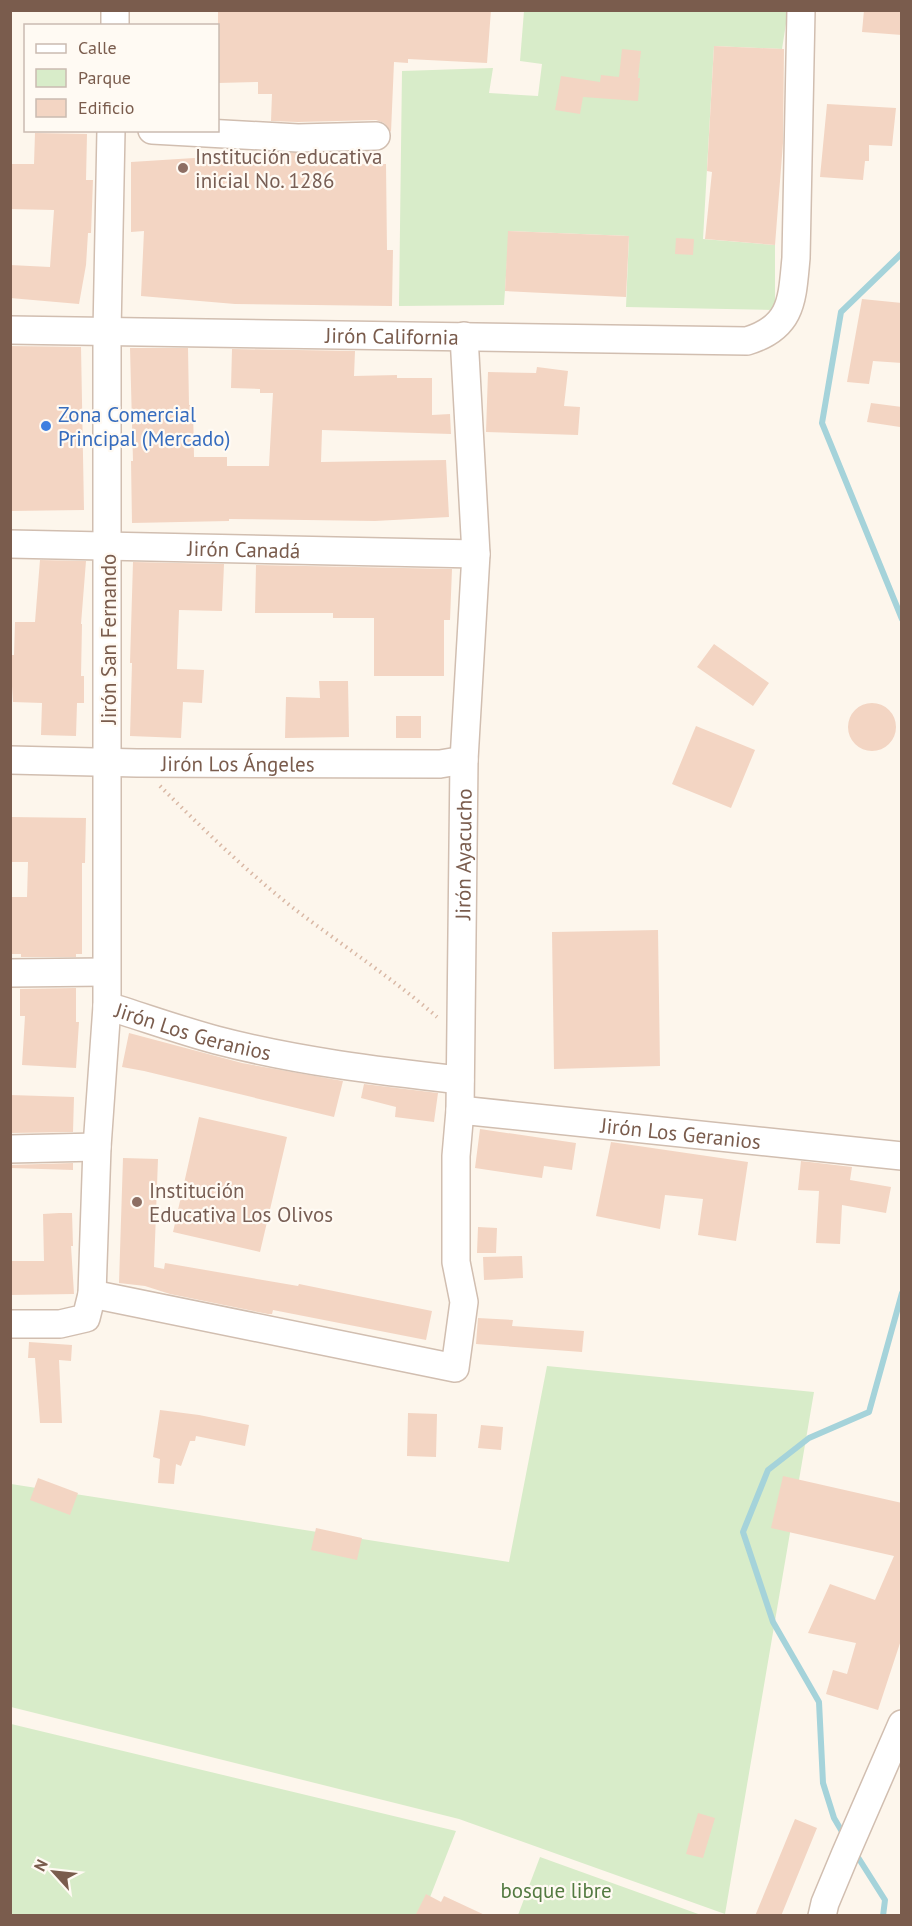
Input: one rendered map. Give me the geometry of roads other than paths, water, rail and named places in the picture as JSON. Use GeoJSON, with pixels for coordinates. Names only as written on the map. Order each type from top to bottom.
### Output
{"type":"FeatureCollection","features":[{"type":"Feature","properties":{"kind":"street","name":"Jirón California"},"geometry":{"type":"LineString","coordinates":[[10,330],[747,341],[764,336],[781,323],[792,298],[796,258],[801,10]]}},
{"type":"Feature","properties":{"kind":"street","name":"Jirón San Fernando"},"geometry":{"type":"LineString","coordinates":[[89,1306],[106,1006],[107,332],[111,132]]}},
{"type":"Feature","properties":{"kind":"street"},"geometry":{"type":"LineString","coordinates":[[188,132],[298,138],[376,136]]}},
{"type":"Feature","properties":{"kind":"street","name":"Jirón Ayacucho"},"geometry":{"type":"LineString","coordinates":[[89,1306],[455,1368],[464,1302],[456,1262],[456,1156],[460,1110],[464,760],[476,554],[465,336]]}},
{"type":"Feature","properties":{"kind":"street","name":"Jirón Canadá"},"geometry":{"type":"LineString","coordinates":[[10,544],[476,554]]}},
{"type":"Feature","properties":{"kind":"street","name":"Jirón Los Ángeles"},"geometry":{"type":"LineString","coordinates":[[10,760],[138,764],[440,764],[464,760]]}},
{"type":"Feature","properties":{"kind":"street"},"geometry":{"type":"LineString","coordinates":[[10,973],[105,972]]}},
{"type":"Feature","properties":{"kind":"street","name":"Jirón Los Geranios"},"geometry":{"type":"LineString","coordinates":[[106,1006],[217,1040],[372,1070],[460,1080]]}},
{"type":"Feature","properties":{"kind":"street","name":"Jirón Los Geranios"},"geometry":{"type":"LineString","coordinates":[[460,1110],[902,1156]]}},
{"type":"Feature","properties":{"kind":"street"},"geometry":{"type":"LineString","coordinates":[[10,1149],[97,1147]]}},
{"type":"Feature","properties":{"kind":"street"},"geometry":{"type":"LineString","coordinates":[[10,1324],[60,1324],[89,1306]]}},
{"type":"Feature","properties":{"kind":"street"},"geometry":{"type":"LineString","coordinates":[[822,1916],[825,1903],[849,1845],[902,1724]]}},
{"type":"Feature","properties":{"kind":"waterway"},"geometry":{"type":"LineString","coordinates":[[902,253],[841,312],[822,423],[902,619]]}},
{"type":"Feature","properties":{"kind":"waterway"},"geometry":{"type":"LineString","coordinates":[[844,1835],[834,1818],[823,1783],[819,1702],[773,1622],[743,1532],[768,1470],[809,1438],[869,1412],[902,1293]]}},
{"type":"Feature","properties":{"kind":"waterway"},"geometry":{"type":"LineString","coordinates":[[854,1851],[885,1900],[883,1916]]}},
{"type":"Feature","properties":{"kind":"place","name":"Institución educativa inicial No. 1286"},"geometry":{"type":"Point","coordinates":[183,168]}},
{"type":"Feature","properties":{"kind":"place","name":"Zona Comercial Principal (Mercado)"},"geometry":{"type":"Point","coordinates":[46,426]}},
{"type":"Feature","properties":{"kind":"place","name":"Institución Educativa Los Olivos"},"geometry":{"type":"Point","coordinates":[137,1202]}},
{"type":"Feature","properties":{"kind":"park label","name":"bosque libre"},"geometry":{"type":"Point","coordinates":[556,1890]}}]}
